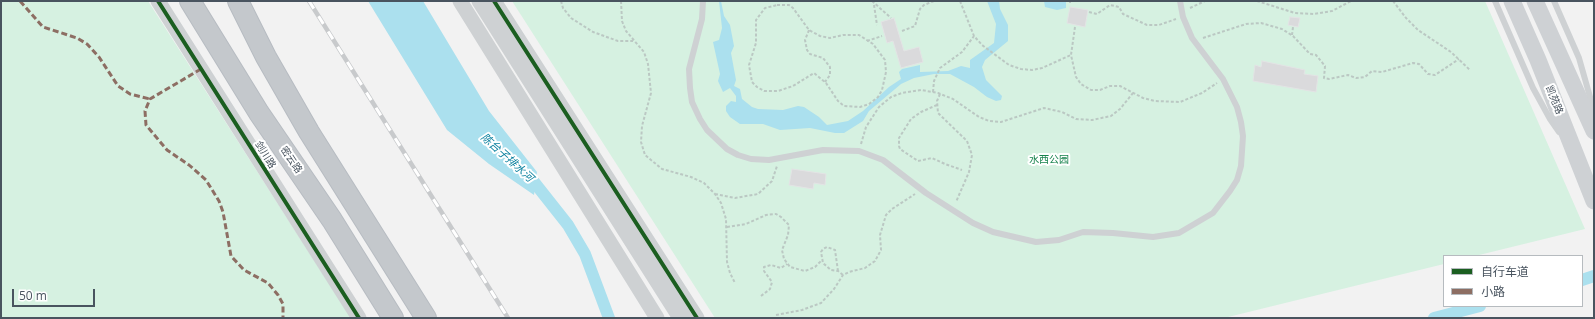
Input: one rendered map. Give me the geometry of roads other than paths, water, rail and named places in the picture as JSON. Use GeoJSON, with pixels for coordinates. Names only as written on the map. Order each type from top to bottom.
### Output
{"type":"FeatureCollection","features":[{"type":"Feature","properties":{"kind":"highway","name":"密云路"},"geometry":{"type":"LineString","coordinates":[[190,1],[259,113],[332,220],[393,318]]}},
{"type":"Feature","properties":{"kind":"highway"},"geometry":{"type":"LineString","coordinates":[[238,1],[266,57],[309,132],[426,318]]}},
{"type":"Feature","properties":{"kind":"main road","name":"凯苑路"},"geometry":{"type":"LineString","coordinates":[[1512,1],[1538,60],[1594,201]]}},
{"type":"Feature","properties":{"kind":"main road"},"geometry":{"type":"LineString","coordinates":[[1535,1],[1594,131]]}},
{"type":"Feature","properties":{"kind":"street","name":"剑川路"},"geometry":{"type":"LineString","coordinates":[[158,1],[359,318]]}},
{"type":"Feature","properties":{"kind":"street"},"geometry":{"type":"LineString","coordinates":[[460,1],[657,318]]}},
{"type":"Feature","properties":{"kind":"street"},"geometry":{"type":"LineString","coordinates":[[473,1],[673,318]]}},
{"type":"Feature","properties":{"kind":"street"},"geometry":{"type":"LineString","coordinates":[[479,1],[680,318]]}},
{"type":"Feature","properties":{"kind":"street"},"geometry":{"type":"LineString","coordinates":[[494,1],[697,318]]}},
{"type":"Feature","properties":{"kind":"lane"},"geometry":{"type":"LineString","coordinates":[[703,1],[702,19],[689,69],[690,88],[696,111],[707,130],[717,141],[732,152],[751,159],[778,159],[823,150],[859,151],[883,160],[953,211],[993,232],[1036,242],[1059,240],[1083,232],[1113,232],[1153,237],[1179,233],[1213,214],[1230,191],[1239,173],[1243,150],[1241,122],[1237,107],[1223,79],[1194,42],[1182,14],[1180,1]]}},
{"type":"Feature","properties":{"kind":"lane"},"geometry":{"type":"LineString","coordinates":[[1495,1],[1533,88],[1550,120],[1575,153]]}},
{"type":"Feature","properties":{"kind":"lane"},"geometry":{"type":"LineString","coordinates":[[1554,1],[1579,58],[1594,111]]}},
{"type":"Feature","properties":{"kind":"water"},"geometry":{"type":"Polygon","coordinates":[[[368,1],[423,1],[489,111],[537,172],[534,195],[489,164],[447,130],[368,1]]]}},
{"type":"Feature","properties":{"kind":"water"},"geometry":{"type":"Polygon","coordinates":[[[719,1],[721,1],[724,16],[730,25],[734,46],[731,53],[736,80],[734,86],[740,89],[742,99],[752,107],[758,109],[783,110],[798,106],[804,107],[819,117],[827,125],[848,121],[863,111],[889,87],[901,79],[899,72],[902,69],[920,65],[920,72],[948,71],[961,66],[970,68],[970,60],[994,43],[996,24],[987,1],[999,1],[1000,9],[1008,25],[1008,41],[985,60],[982,67],[986,80],[1002,96],[1001,100],[996,101],[987,97],[974,87],[950,74],[934,74],[914,78],[901,84],[869,111],[863,121],[844,133],[835,133],[810,128],[780,130],[763,124],[740,124],[730,117],[726,111],[726,106],[731,101],[736,102],[736,96],[730,88],[723,92],[718,81],[720,74],[713,42],[719,40],[722,28],[719,1]]]}},
{"type":"Feature","properties":{"kind":"water"},"geometry":{"type":"Polygon","coordinates":[[[1044,1],[1065,1],[1066,8],[1057,10],[1045,7],[1044,1]]]}},
{"type":"Feature","properties":{"kind":"waterway","name":"陈台子排水河"},"geometry":{"type":"LineString","coordinates":[[523,173],[534,182],[568,225],[585,254],[609,318]]}},
{"type":"Feature","properties":{"kind":"waterway","name":"陈台子排水河"},"geometry":{"type":"LineString","coordinates":[[1583,280],[1594,276]]}},
{"type":"Feature","properties":{"kind":"waterway","name":"陈台子排水河"},"geometry":{"type":"LineString","coordinates":[[1434,318],[1476,307]]}},
{"type":"Feature","properties":{"kind":"railway"},"geometry":{"type":"LineString","coordinates":[[309,1],[508,318]]}},
{"type":"Feature","properties":{"kind":"park label","name":"水西公园"},"geometry":{"type":"Point","coordinates":[1049,160]}}]}
